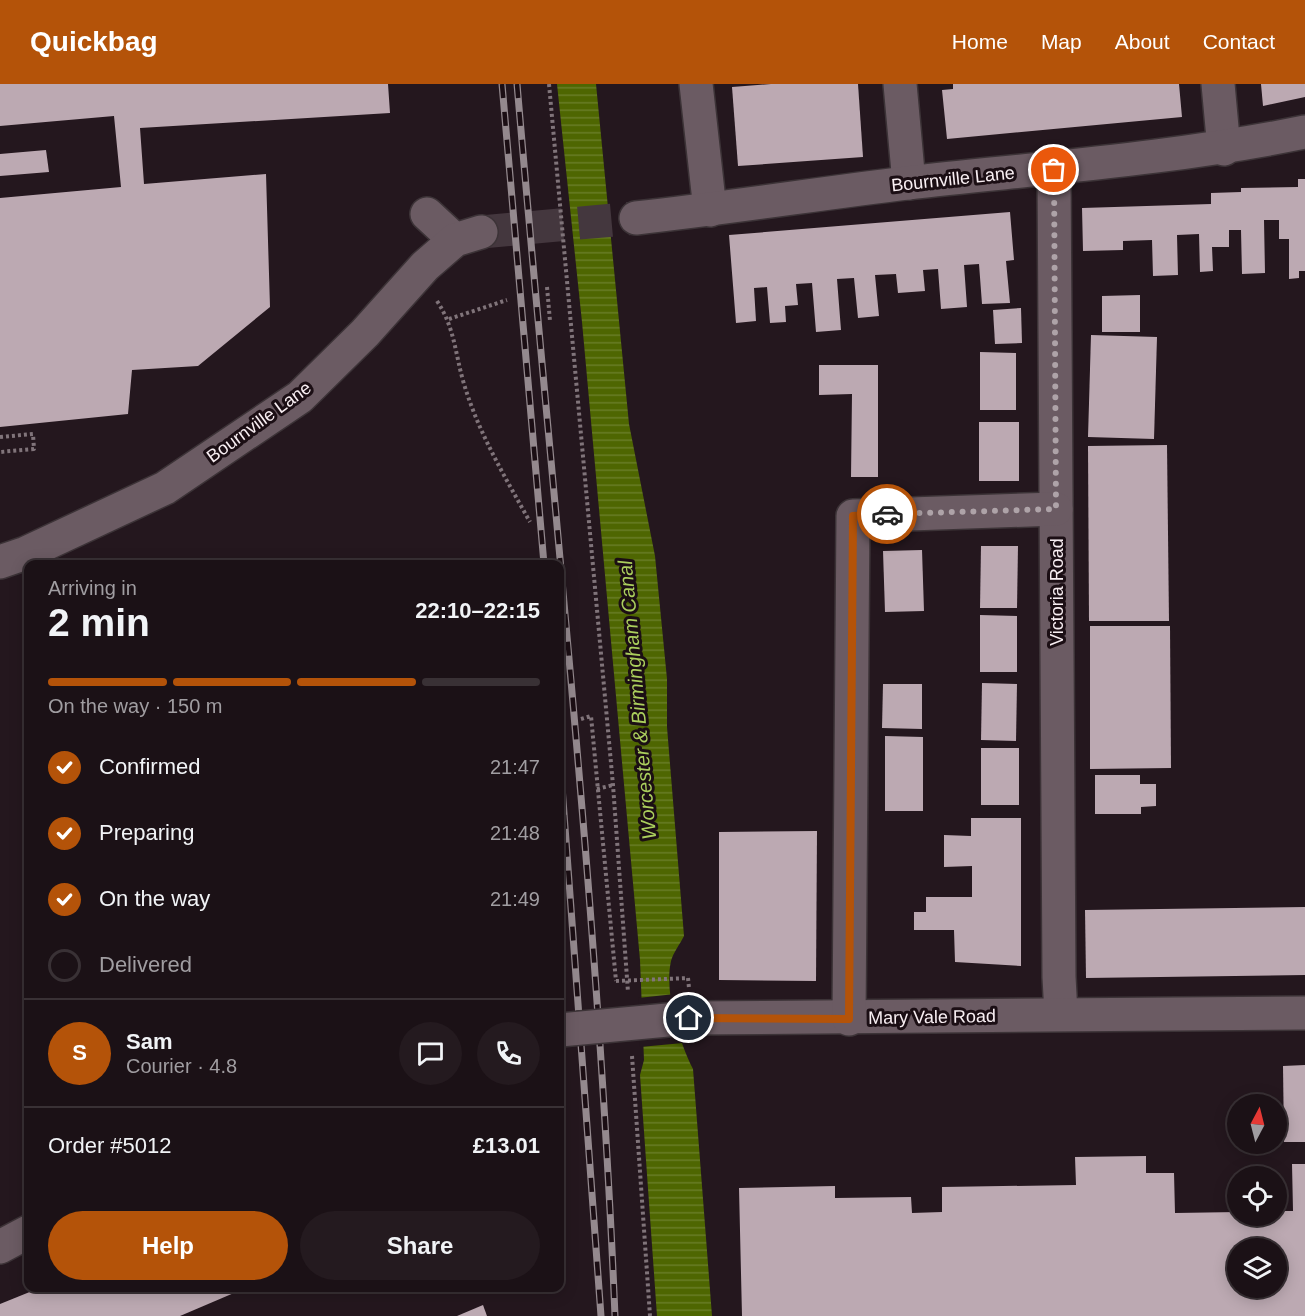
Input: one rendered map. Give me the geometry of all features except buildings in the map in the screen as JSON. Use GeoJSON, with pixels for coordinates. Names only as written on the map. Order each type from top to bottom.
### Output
{"type":"FeatureCollection","features":[{"type":"Feature","properties":{"kind":"street"},"geometry":{"type":"LineString","coordinates":[[696,84],[710,210]]}},
{"type":"Feature","properties":{"kind":"street"},"geometry":{"type":"LineString","coordinates":[[900,84],[909,183]]}},
{"type":"Feature","properties":{"kind":"street"},"geometry":{"type":"LineString","coordinates":[[1218,84],[1224,149]]}},
{"type":"Feature","properties":{"kind":"street","name":"Bournville Lane"},"geometry":{"type":"LineString","coordinates":[[636,218],[909,183],[1054,170],[1224,149],[1305,132]]}},
{"type":"Feature","properties":{"kind":"street","name":"Victoria Road"},"geometry":{"type":"LineString","coordinates":[[1054,170],[1061,1014]]}},
{"type":"Feature","properties":{"kind":"street","name":"Bournville Lane"},"geometry":{"type":"LineString","coordinates":[[0,562],[26,553],[165,488],[300,397],[365,333],[425,266],[468,236],[427,213]]}},
{"type":"Feature","properties":{"kind":"street"},"geometry":{"type":"LineString","coordinates":[[849,1019],[853,516],[1056,509]]}},
{"type":"Feature","properties":{"kind":"street","name":"Mary Vale Road"},"geometry":{"type":"LineString","coordinates":[[564,1030],[689,1018],[849,1019],[1061,1014],[1305,1013]]}},
{"type":"Feature","properties":{"kind":"street"},"geometry":{"type":"LineString","coordinates":[[0,1247],[24,1234]]}},
{"type":"Feature","properties":{"kind":"path"},"geometry":{"type":"LineString","coordinates":[[549,84],[613,785],[597,789]]}},
{"type":"Feature","properties":{"kind":"path"},"geometry":{"type":"LineString","coordinates":[[547,287],[550,321]]}},
{"type":"Feature","properties":{"kind":"path"},"geometry":{"type":"LineString","coordinates":[[507,300],[449,319],[464,384],[486,443],[530,522]]}},
{"type":"Feature","properties":{"kind":"path"},"geometry":{"type":"LineString","coordinates":[[0,437],[33,434],[34,449],[0,452]]}},
{"type":"Feature","properties":{"kind":"path"},"geometry":{"type":"LineString","coordinates":[[581,719],[591,716],[616,981],[688,978]]}},
{"type":"Feature","properties":{"kind":"water","name":"Worcester & Birmingham Canal"},"geometry":{"type":"Polygon","coordinates":[[[557,84],[596,84],[629,424],[655,556],[667,679],[667,727],[684,936],[671,961],[669,973],[671,1002],[678,1031],[693,1069],[712,1316],[657,1316],[640,1075],[644,1060],[640,960],[582,322],[557,84]]]}},
{"type":"Feature","properties":{"kind":"pier"},"geometry":{"type":"Polygon","coordinates":[[[675,994],[683,1043],[640,1047],[638,998],[675,994]]]}},
{"type":"Feature","properties":{"kind":"tunnel"},"geometry":{"type":"LineString","coordinates":[[481,232],[636,218]]}},
{"type":"Feature","properties":{"kind":"railway"},"geometry":{"type":"LineString","coordinates":[[502,84],[544,560]]}},
{"type":"Feature","properties":{"kind":"railway"},"geometry":{"type":"LineString","coordinates":[[517,84],[560,560]]}},
{"type":"Feature","properties":{"kind":"railway"},"geometry":{"type":"LineString","coordinates":[[564,601],[597,1007],[615,1316]]}},
{"type":"Feature","properties":{"kind":"railway"},"geometry":{"type":"LineString","coordinates":[[564,813],[601,1316]]}},
{"type":"Feature","properties":{"kind":"way so far"},"geometry":{"type":"LineString","coordinates":[[887,514],[1056,509],[1054,170]]}},
{"type":"Feature","properties":{"kind":"route"},"geometry":{"type":"LineString","coordinates":[[689,1018],[849,1019],[853,516],[887,514]]}}]}
